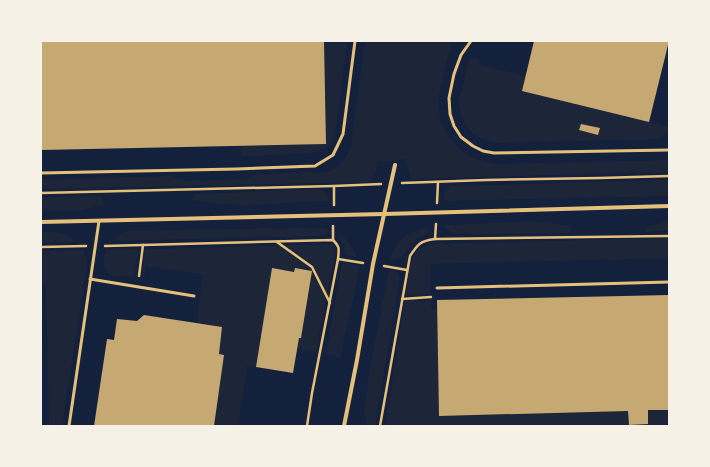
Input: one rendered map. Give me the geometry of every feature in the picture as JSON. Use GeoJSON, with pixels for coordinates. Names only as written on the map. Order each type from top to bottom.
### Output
{"type":"FeatureCollection","features":[{"type":"Feature","properties":{"kind":"street"},"geometry":{"type":"LineString","coordinates":[[344,426],[373,264],[395,165]]}},
{"type":"Feature","properties":{"kind":"street"},"geometry":{"type":"LineString","coordinates":[[41,222],[669,206]]}},
{"type":"Feature","properties":{"kind":"lane"},"geometry":{"type":"LineString","coordinates":[[41,173],[315,166],[333,155],[343,134],[356,41]]}},
{"type":"Feature","properties":{"kind":"lane"},"geometry":{"type":"LineString","coordinates":[[471,41],[461,55],[454,74],[449,98],[450,114],[454,126],[461,137],[473,146],[483,151],[494,153],[669,150]]}},
{"type":"Feature","properties":{"kind":"lane"},"geometry":{"type":"LineString","coordinates":[[69,426],[99,221]]}},
{"type":"Feature","properties":{"kind":"lane"},"geometry":{"type":"LineString","coordinates":[[90,279],[194,296]]}},
{"type":"Feature","properties":{"kind":"lane"},"geometry":{"type":"LineString","coordinates":[[437,288],[669,282]]}},
{"type":"Feature","properties":{"kind":"path"},"geometry":{"type":"LineString","coordinates":[[435,239],[438,182],[669,176]]}},
{"type":"Feature","properties":{"kind":"path"},"geometry":{"type":"LineString","coordinates":[[41,193],[334,186]]}},
{"type":"Feature","properties":{"kind":"path"},"geometry":{"type":"LineString","coordinates":[[380,426],[410,256],[417,246],[425,241],[435,239],[669,236]]}},
{"type":"Feature","properties":{"kind":"path"},"geometry":{"type":"LineString","coordinates":[[41,247],[333,240],[338,245],[338,259],[307,426]]}},
{"type":"Feature","properties":{"kind":"path"},"geometry":{"type":"LineString","coordinates":[[276,241],[312,267],[330,303]]}},
{"type":"Feature","properties":{"kind":"path"},"geometry":{"type":"LineString","coordinates":[[138,286],[143,245]]}},
{"type":"Feature","properties":{"kind":"path"},"geometry":{"type":"LineString","coordinates":[[402,299],[432,297],[437,288]]}},
{"type":"Feature","properties":{"kind":"shaded area"},"geometry":{"type":"Polygon","coordinates":[[[324,41],[347,41],[335,136],[330,144],[324,149],[313,153],[242,156],[241,146],[326,144],[324,41]]]}},
{"type":"Feature","properties":{"kind":"shaded area"},"geometry":{"type":"Polygon","coordinates":[[[365,41],[452,41],[439,95],[438,105],[440,115],[442,124],[452,141],[467,154],[476,159],[497,164],[669,160],[669,172],[411,179],[406,159],[376,163],[378,164],[371,182],[41,189],[41,179],[171,176],[185,181],[245,179],[259,174],[328,172],[339,166],[348,154],[351,145],[365,41]]]}},
{"type":"Feature","properties":{"kind":"shaded area"},"geometry":{"type":"Polygon","coordinates":[[[473,58],[480,60],[480,65],[525,76],[522,91],[669,127],[669,130],[666,135],[653,139],[501,143],[484,140],[471,132],[466,126],[460,111],[459,99],[468,62],[473,58]]]}},
{"type":"Feature","properties":{"kind":"shaded area"},"geometry":{"type":"Polygon","coordinates":[[[669,180],[669,196],[445,201],[444,199],[444,195],[450,186],[669,180]]]}},
{"type":"Feature","properties":{"kind":"shaded area"},"geometry":{"type":"Polygon","coordinates":[[[318,189],[326,193],[329,201],[243,206],[191,200],[194,194],[318,189]]]}},
{"type":"Feature","properties":{"kind":"shaded area"},"geometry":{"type":"Polygon","coordinates":[[[41,197],[102,197],[104,205],[83,210],[41,211],[41,197]]]}},
{"type":"Feature","properties":{"kind":"shaded area"},"geometry":{"type":"Polygon","coordinates":[[[669,221],[669,231],[646,232],[646,227],[669,221]]]}},
{"type":"Feature","properties":{"kind":"shaded area"},"geometry":{"type":"Polygon","coordinates":[[[540,222],[571,226],[570,233],[455,234],[449,231],[444,225],[540,222]]]}},
{"type":"Feature","properties":{"kind":"shaded area"},"geometry":{"type":"Polygon","coordinates":[[[324,228],[329,230],[326,235],[322,236],[112,241],[121,234],[131,231],[324,228]]]}},
{"type":"Feature","properties":{"kind":"shaded area"},"geometry":{"type":"Polygon","coordinates":[[[429,228],[426,234],[417,239],[402,257],[390,260],[396,247],[404,237],[415,231],[429,228]]]}},
{"type":"Feature","properties":{"kind":"shaded area"},"geometry":{"type":"Polygon","coordinates":[[[41,232],[55,232],[64,234],[76,242],[41,243],[41,232]]]}},
{"type":"Feature","properties":{"kind":"shaded area"},"geometry":{"type":"Polygon","coordinates":[[[338,233],[347,241],[357,257],[347,255],[338,233]]]}},
{"type":"Feature","properties":{"kind":"shaded area"},"geometry":{"type":"Polygon","coordinates":[[[669,238],[669,258],[430,264],[430,294],[405,295],[412,259],[419,249],[429,244],[669,238]]]}},
{"type":"Feature","properties":{"kind":"shaded area"},"geometry":{"type":"Polygon","coordinates":[[[333,245],[335,253],[316,352],[297,349],[299,338],[301,338],[312,271],[295,268],[294,272],[272,268],[256,367],[247,366],[238,426],[214,426],[224,356],[219,354],[222,327],[197,323],[203,274],[146,266],[144,279],[141,279],[145,250],[333,245]]]}},
{"type":"Feature","properties":{"kind":"shaded area"},"geometry":{"type":"Polygon","coordinates":[[[83,250],[86,258],[86,270],[62,426],[49,426],[46,284],[41,283],[41,251],[83,250]]]}},
{"type":"Feature","properties":{"kind":"shaded area"},"geometry":{"type":"Polygon","coordinates":[[[106,250],[138,250],[134,277],[113,275],[107,271],[104,264],[106,250]]]}},
{"type":"Feature","properties":{"kind":"shaded area"},"geometry":{"type":"Polygon","coordinates":[[[347,263],[360,267],[340,358],[326,354],[341,267],[343,264],[347,263]]]}},
{"type":"Feature","properties":{"kind":"shaded area"},"geometry":{"type":"Polygon","coordinates":[[[389,270],[397,273],[399,276],[399,281],[375,426],[367,426],[364,410],[369,374],[389,270]]]}},
{"type":"Feature","properties":{"kind":"shaded area"},"geometry":{"type":"Polygon","coordinates":[[[431,300],[431,309],[437,309],[440,416],[628,411],[629,425],[648,424],[648,410],[669,410],[669,426],[385,426],[405,301],[431,300]]]}},
{"type":"Feature","properties":{"kind":"building"},"geometry":{"type":"Polygon","coordinates":[[[41,41],[324,41],[326,144],[41,150],[41,41]]]}},
{"type":"Feature","properties":{"kind":"building"},"geometry":{"type":"Polygon","coordinates":[[[534,41],[669,41],[649,122],[522,91],[534,41]]]}},
{"type":"Feature","properties":{"kind":"building"},"geometry":{"type":"Polygon","coordinates":[[[581,124],[600,128],[598,135],[579,130],[581,124]]]}},
{"type":"Feature","properties":{"kind":"building"},"geometry":{"type":"Polygon","coordinates":[[[272,268],[294,272],[295,268],[312,271],[301,338],[299,338],[293,373],[256,367],[272,268]]]}},
{"type":"Feature","properties":{"kind":"building"},"geometry":{"type":"Polygon","coordinates":[[[669,295],[669,410],[648,410],[648,424],[629,425],[628,411],[439,416],[437,300],[669,295]]]}},
{"type":"Feature","properties":{"kind":"building"},"geometry":{"type":"Polygon","coordinates":[[[144,315],[222,327],[219,354],[224,355],[214,426],[94,426],[107,339],[114,340],[117,319],[137,321],[144,315]]]}}]}
